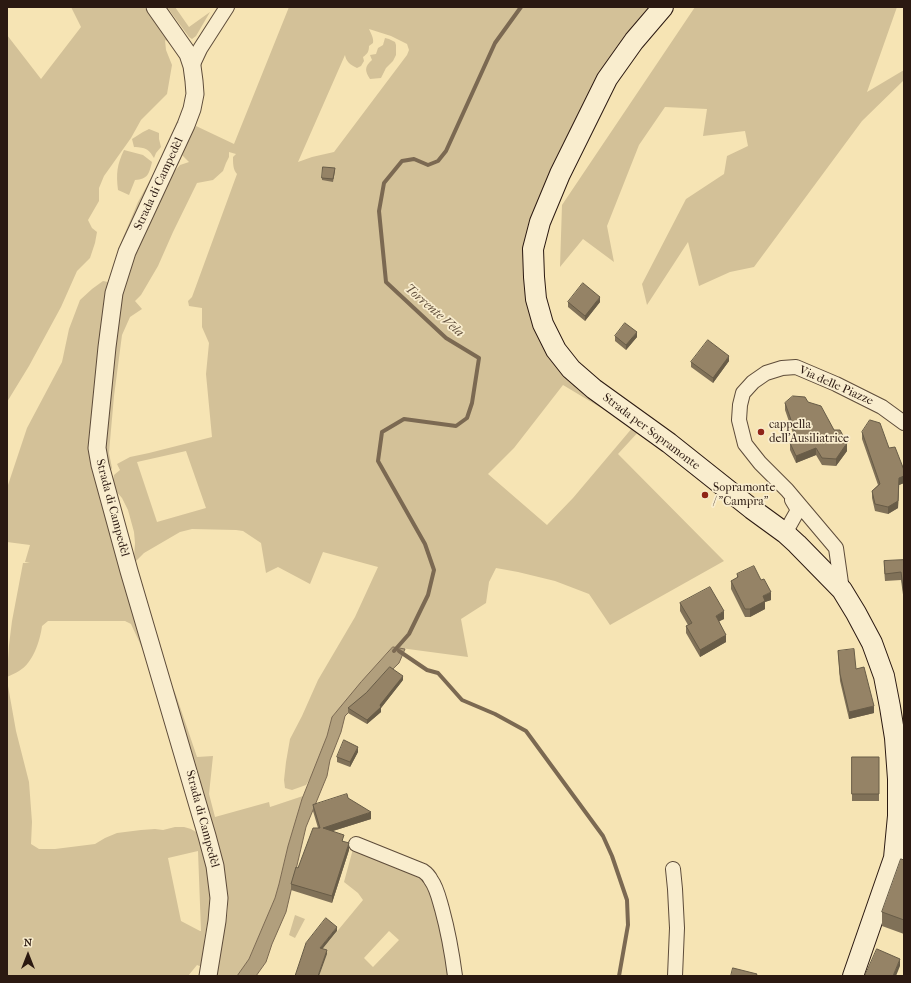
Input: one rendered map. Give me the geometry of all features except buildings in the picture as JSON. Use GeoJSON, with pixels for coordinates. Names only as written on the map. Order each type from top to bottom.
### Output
{"type":"FeatureCollection","features":[{"type":"Feature","properties":{"kind":"main road","name":"Strada per Sopramonte"},"geometry":{"type":"LineString","coordinates":[[663,7],[634,41],[608,79],[560,174],[540,222],[533,249],[536,299],[543,324],[556,350],[571,369],[594,390],[669,443],[797,544],[842,590],[872,643],[884,676],[895,738],[898,779],[898,816],[894,858],[853,976]]}},
{"type":"Feature","properties":{"kind":"street","name":"Strada di Campedèl"},"geometry":{"type":"LineString","coordinates":[[155,7],[188,54],[192,66],[194,88],[192,109],[127,252],[114,293],[107,347],[98,448],[100,465],[127,564],[215,866],[219,910],[208,976]]}},
{"type":"Feature","properties":{"kind":"street"},"geometry":{"type":"LineString","coordinates":[[192,66],[200,49],[228,7]]}},
{"type":"Feature","properties":{"kind":"street","name":"Via delle Piazze"},"geometry":{"type":"LineString","coordinates":[[842,590],[836,548],[788,490],[760,463],[745,444],[739,420],[740,405],[743,393],[753,382],[766,373],[782,368],[796,367],[836,384],[882,407],[904,422]]}},
{"type":"Feature","properties":{"kind":"street","name":"Via delle Piazze"},"geometry":{"type":"LineString","coordinates":[[787,535],[789,526],[798,510],[788,490]]}},
{"type":"Feature","properties":{"kind":"street"},"geometry":{"type":"LineString","coordinates":[[356,844],[423,871],[429,875],[433,881],[446,923],[455,976]]}},
{"type":"Feature","properties":{"kind":"street"},"geometry":{"type":"LineString","coordinates":[[672,869],[675,889],[677,928],[674,976]]}},
{"type":"Feature","properties":{"kind":"shaded area"},"geometry":{"type":"Polygon","coordinates":[[[71,7],[144,7],[169,42],[165,40],[166,50],[172,65],[167,94],[141,120],[131,138],[104,176],[99,188],[99,201],[88,220],[92,228],[97,232],[90,258],[77,271],[61,307],[29,366],[7,402],[7,35],[41,79],[81,27],[71,7]]]}},
{"type":"Feature","properties":{"kind":"shaded area"},"geometry":{"type":"Polygon","coordinates":[[[167,7],[175,7],[189,27],[210,12],[196,36],[192,39],[167,7]]]}},
{"type":"Feature","properties":{"kind":"shaded area"},"geometry":{"type":"Polygon","coordinates":[[[289,7],[651,7],[548,181],[530,313],[640,430],[618,454],[724,561],[610,625],[589,594],[555,581],[496,568],[489,582],[486,603],[461,619],[468,657],[393,647],[332,717],[327,736],[313,774],[306,785],[292,790],[285,788],[284,780],[290,739],[318,680],[355,617],[378,567],[323,552],[310,584],[278,567],[266,573],[261,543],[243,531],[192,529],[180,532],[144,553],[135,562],[134,532],[128,510],[122,498],[114,489],[113,480],[114,475],[120,470],[117,464],[130,457],[212,437],[206,374],[209,343],[202,327],[202,308],[189,306],[188,301],[192,297],[237,174],[233,162],[233,157],[236,154],[229,152],[229,157],[223,171],[213,180],[197,183],[158,266],[141,295],[135,301],[142,309],[130,317],[122,335],[110,441],[109,453],[112,468],[110,472],[106,451],[106,437],[121,298],[130,267],[173,173],[180,165],[189,162],[180,153],[196,126],[234,144],[289,7]],[[369,29],[373,38],[373,43],[369,46],[368,53],[363,57],[364,61],[361,66],[357,68],[349,63],[345,55],[298,162],[334,152],[407,55],[409,50],[407,44],[391,36],[369,29]],[[563,385],[514,448],[488,474],[547,525],[573,498],[633,427],[563,385]],[[186,451],[137,462],[157,522],[206,508],[186,451]]]}},
{"type":"Feature","properties":{"kind":"shaded area"},"geometry":{"type":"Polygon","coordinates":[[[695,7],[897,7],[867,92],[904,70],[904,80],[862,121],[754,267],[730,272],[699,286],[688,242],[647,305],[642,284],[686,199],[724,174],[727,156],[748,146],[745,131],[703,136],[707,109],[665,107],[639,145],[607,226],[614,262],[583,239],[560,267],[562,205],[695,7]]]}},
{"type":"Feature","properties":{"kind":"shaded area"},"geometry":{"type":"Polygon","coordinates":[[[385,38],[395,42],[396,55],[393,61],[386,68],[381,78],[370,79],[366,69],[372,60],[370,55],[376,54],[378,48],[383,45],[385,38]]]}},
{"type":"Feature","properties":{"kind":"shaded area"},"geometry":{"type":"Polygon","coordinates":[[[149,129],[159,133],[161,147],[154,158],[146,149],[134,147],[132,139],[149,129]]]}},
{"type":"Feature","properties":{"kind":"shaded area"},"geometry":{"type":"Polygon","coordinates":[[[173,138],[134,222],[91,439],[117,560],[143,650],[131,624],[125,621],[48,621],[42,626],[38,645],[28,663],[19,671],[7,677],[12,621],[23,563],[30,563],[25,562],[30,545],[7,542],[7,488],[27,428],[62,362],[69,329],[80,300],[103,281],[108,282],[122,240],[138,202],[173,138]]]}},
{"type":"Feature","properties":{"kind":"shaded area"},"geometry":{"type":"Polygon","coordinates":[[[124,150],[143,155],[152,162],[147,175],[143,178],[135,180],[129,195],[118,190],[118,169],[124,150]]]}},
{"type":"Feature","properties":{"kind":"shaded area"},"geometry":{"type":"Polygon","coordinates":[[[393,647],[405,649],[399,663],[345,716],[341,732],[330,760],[327,776],[306,827],[286,912],[266,962],[256,976],[237,976],[249,959],[275,898],[302,799],[327,736],[332,717],[393,647]]]}},
{"type":"Feature","properties":{"kind":"shaded area"},"geometry":{"type":"Polygon","coordinates":[[[8,686],[16,731],[29,782],[32,822],[31,844],[39,849],[55,849],[95,844],[117,833],[155,829],[163,830],[175,827],[191,829],[196,832],[199,838],[205,860],[211,899],[205,935],[202,967],[197,965],[188,976],[7,976],[8,686]],[[198,851],[168,858],[181,921],[201,931],[198,851]]]}},
{"type":"Feature","properties":{"kind":"shaded area"},"geometry":{"type":"Polygon","coordinates":[[[171,687],[177,698],[197,757],[213,756],[209,794],[215,817],[269,802],[270,807],[303,796],[288,846],[275,898],[249,959],[237,976],[216,976],[228,907],[226,886],[171,687]]]}},
{"type":"Feature","properties":{"kind":"shaded area"},"geometry":{"type":"Polygon","coordinates":[[[353,849],[415,871],[431,889],[451,976],[319,976],[320,952],[363,900],[358,893],[344,882],[353,849]],[[389,931],[364,958],[373,967],[399,940],[389,931]]]}},
{"type":"Feature","properties":{"kind":"shaded area"},"geometry":{"type":"Polygon","coordinates":[[[295,915],[305,919],[295,938],[289,935],[295,915]]]}},
{"type":"Feature","properties":{"kind":"waterway","name":"Torrente Vela"},"geometry":{"type":"LineString","coordinates":[[394,651],[409,634],[428,595],[434,570],[425,544],[378,461],[382,432],[404,419],[456,426],[467,418],[472,403],[479,358],[446,338],[386,282],[379,211],[384,183],[402,161],[414,159],[428,165],[438,161],[446,151],[495,43],[521,7]]}},
{"type":"Feature","properties":{"kind":"waterway"},"geometry":{"type":"LineString","coordinates":[[399,651],[427,670],[438,673],[462,700],[495,714],[526,731],[603,836],[612,856],[627,900],[628,925],[619,976]]}},
{"type":"Feature","properties":{"kind":"place","name":"cappella dell'Ausiliatrice"},"geometry":{"type":"Point","coordinates":[761,432]}},
{"type":"Feature","properties":{"kind":"place","name":"Sopramonte / \"Campra\""},"geometry":{"type":"Point","coordinates":[705,495]}}]}
